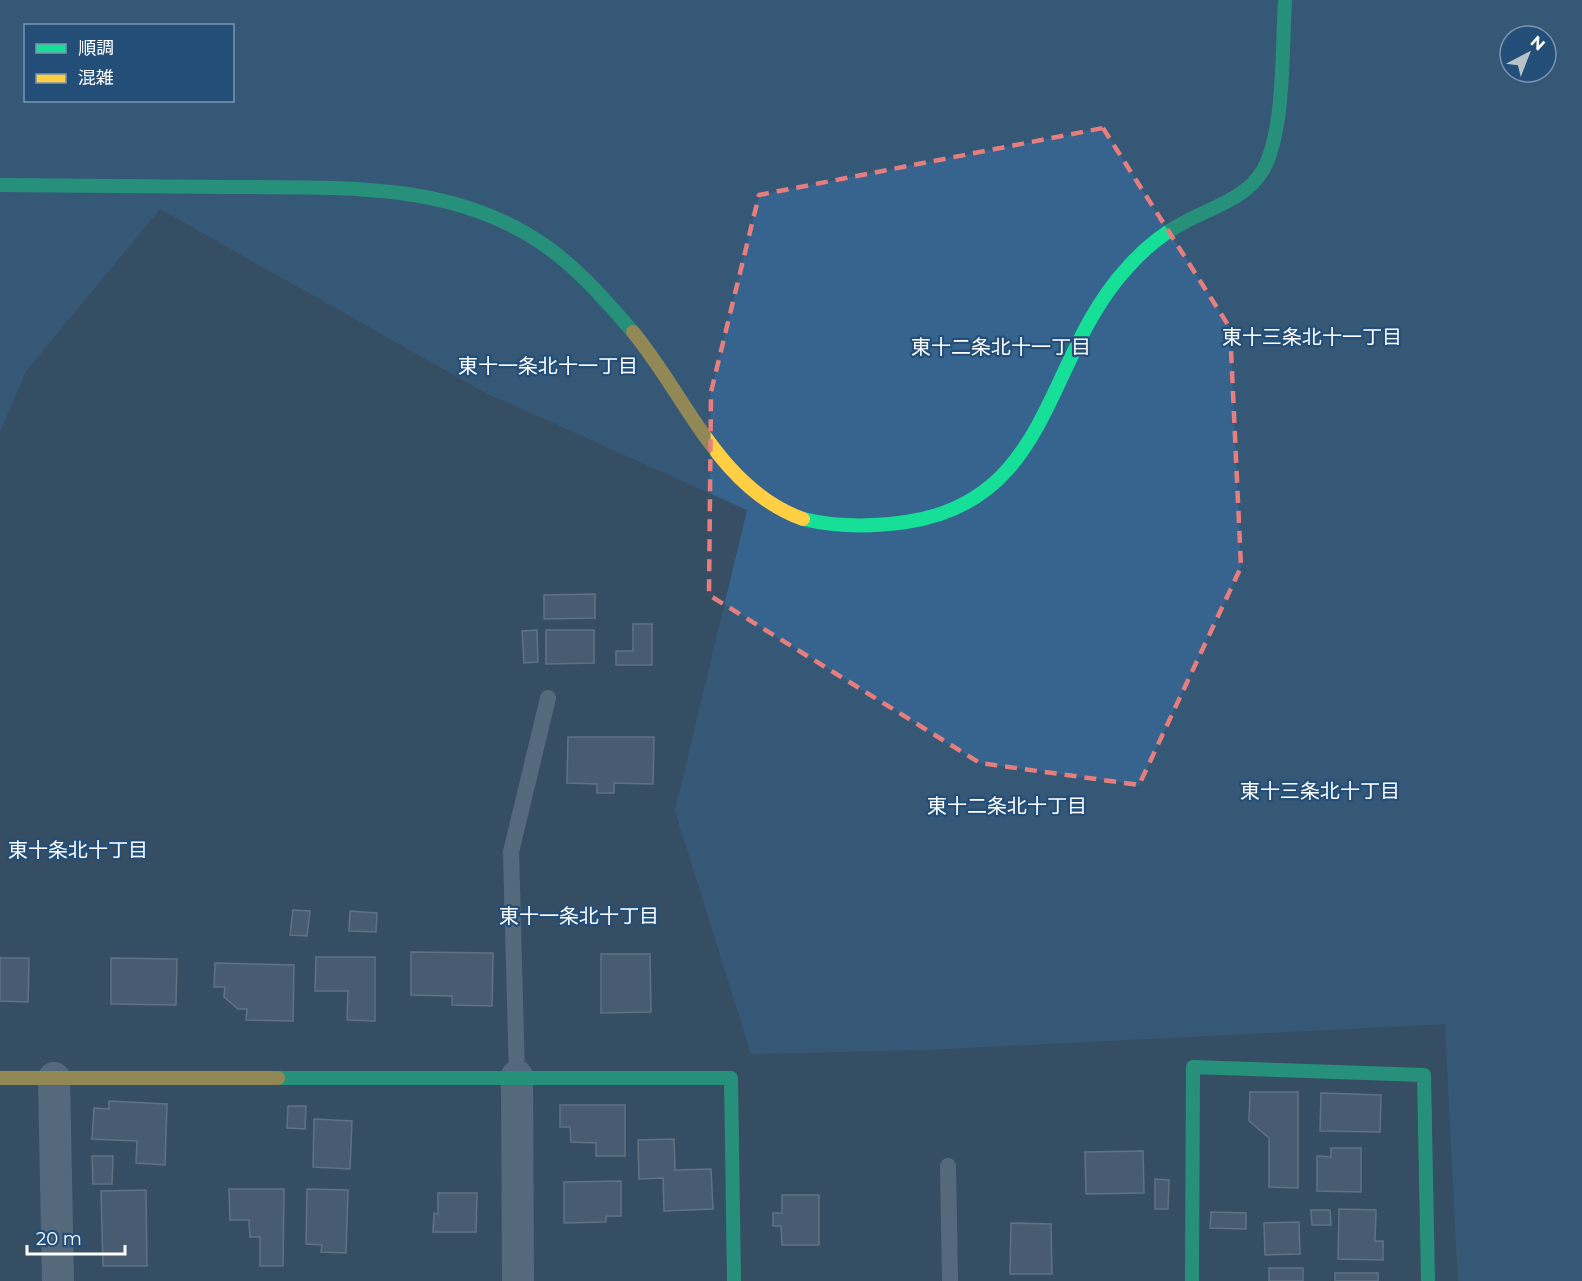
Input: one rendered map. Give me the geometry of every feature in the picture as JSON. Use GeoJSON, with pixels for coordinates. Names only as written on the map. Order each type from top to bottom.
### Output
{"type":"FeatureCollection","features":[{"type":"Feature","properties":{"kind":"street"},"geometry":{"type":"LineString","coordinates":[[0,185],[379,189],[432,197],[468,208],[510,225],[545,246],[620,316],[656,361],[719,455],[749,488],[771,506],[817,523],[851,526],[883,525],[934,518],[983,497],[1020,456],[1094,310],[1124,271],[1144,251],[1173,228],[1241,193],[1263,170],[1275,128],[1285,0]]}},
{"type":"Feature","properties":{"kind":"street"},"geometry":{"type":"LineString","coordinates":[[1192,1281],[1192,1067],[1424,1075],[1428,1281]]}},
{"type":"Feature","properties":{"kind":"street"},"geometry":{"type":"LineString","coordinates":[[517,1076],[518,1281]]}},
{"type":"Feature","properties":{"kind":"street"},"geometry":{"type":"LineString","coordinates":[[0,1078],[517,1076],[730,1078],[734,1281]]}},
{"type":"Feature","properties":{"kind":"street"},"geometry":{"type":"LineString","coordinates":[[54,1078],[58,1281]]}},
{"type":"Feature","properties":{"kind":"lane"},"geometry":{"type":"LineString","coordinates":[[517,1076],[511,852],[548,698]]}},
{"type":"Feature","properties":{"kind":"lane"},"geometry":{"type":"LineString","coordinates":[[948,1166],[950,1281]]}},
{"type":"Feature","properties":{"kind":"highlighted area"},"geometry":{"type":"Polygon","coordinates":[[[1103,128],[1230,328],[1241,567],[1139,785],[980,763],[709,595],[711,392],[759,195],[1103,128]]]}},
{"type":"Feature","properties":{"kind":"shaded area"},"geometry":{"type":"Polygon","coordinates":[[[0,0],[1582,0],[1582,1281],[1458,1281],[1445,1024],[924,1050],[751,1054],[675,811],[747,510],[486,393],[160,209],[26,371],[0,432],[0,0]]]}},
{"type":"Feature","properties":{"kind":"building"},"geometry":{"type":"Polygon","coordinates":[[[595,594],[595,618],[544,619],[544,595],[595,594]]]}},
{"type":"Feature","properties":{"kind":"building"},"geometry":{"type":"Polygon","coordinates":[[[633,624],[652,624],[652,665],[616,665],[616,651],[633,651],[633,624]]]}},
{"type":"Feature","properties":{"kind":"building"},"geometry":{"type":"Polygon","coordinates":[[[537,630],[538,662],[524,663],[522,631],[537,630]]]}},
{"type":"Feature","properties":{"kind":"building"},"geometry":{"type":"Polygon","coordinates":[[[546,630],[594,630],[594,663],[546,664],[546,630]]]}},
{"type":"Feature","properties":{"kind":"building"},"geometry":{"type":"Polygon","coordinates":[[[568,737],[654,737],[653,784],[614,783],[614,793],[597,793],[597,784],[567,783],[568,737]]]}},
{"type":"Feature","properties":{"kind":"building"},"geometry":{"type":"Polygon","coordinates":[[[293,910],[310,911],[307,936],[290,935],[293,910]]]}},
{"type":"Feature","properties":{"kind":"building"},"geometry":{"type":"Polygon","coordinates":[[[350,911],[377,913],[376,932],[349,931],[350,911]]]}},
{"type":"Feature","properties":{"kind":"building"},"geometry":{"type":"Polygon","coordinates":[[[411,952],[493,953],[492,1006],[452,1005],[452,996],[411,995],[411,952]]]}},
{"type":"Feature","properties":{"kind":"building"},"geometry":{"type":"Polygon","coordinates":[[[601,954],[650,954],[651,1012],[601,1013],[601,954]]]}},
{"type":"Feature","properties":{"kind":"building"},"geometry":{"type":"Polygon","coordinates":[[[316,957],[375,957],[375,1021],[347,1020],[348,991],[315,991],[316,957]]]}},
{"type":"Feature","properties":{"kind":"building"},"geometry":{"type":"Polygon","coordinates":[[[0,958],[29,958],[28,1002],[0,1001],[0,958]]]}},
{"type":"Feature","properties":{"kind":"building"},"geometry":{"type":"Polygon","coordinates":[[[111,958],[177,959],[176,1005],[111,1004],[111,958]]]}},
{"type":"Feature","properties":{"kind":"building"},"geometry":{"type":"Polygon","coordinates":[[[215,963],[294,965],[293,1021],[246,1020],[247,1009],[238,1009],[224,997],[225,987],[214,987],[215,963]]]}},
{"type":"Feature","properties":{"kind":"building"},"geometry":{"type":"Polygon","coordinates":[[[1250,1092],[1298,1092],[1298,1188],[1269,1187],[1269,1138],[1249,1121],[1250,1092]]]}},
{"type":"Feature","properties":{"kind":"building"},"geometry":{"type":"Polygon","coordinates":[[[1321,1093],[1381,1095],[1380,1132],[1320,1131],[1321,1093]]]}},
{"type":"Feature","properties":{"kind":"building"},"geometry":{"type":"Polygon","coordinates":[[[109,1101],[167,1104],[165,1165],[136,1163],[137,1141],[92,1139],[94,1108],[109,1109],[109,1101]]]}},
{"type":"Feature","properties":{"kind":"building"},"geometry":{"type":"Polygon","coordinates":[[[560,1105],[625,1105],[625,1156],[596,1156],[596,1143],[571,1142],[570,1127],[560,1127],[560,1105]]]}},
{"type":"Feature","properties":{"kind":"building"},"geometry":{"type":"Polygon","coordinates":[[[288,1106],[306,1106],[305,1129],[287,1128],[288,1106]]]}},
{"type":"Feature","properties":{"kind":"building"},"geometry":{"type":"Polygon","coordinates":[[[314,1119],[352,1121],[350,1169],[313,1167],[314,1119]]]}},
{"type":"Feature","properties":{"kind":"building"},"geometry":{"type":"Polygon","coordinates":[[[674,1139],[675,1170],[711,1169],[713,1209],[664,1211],[663,1178],[639,1179],[638,1140],[674,1139]]]}},
{"type":"Feature","properties":{"kind":"building"},"geometry":{"type":"Polygon","coordinates":[[[1331,1148],[1361,1148],[1361,1192],[1317,1191],[1317,1156],[1331,1157],[1331,1148]]]}},
{"type":"Feature","properties":{"kind":"building"},"geometry":{"type":"Polygon","coordinates":[[[1143,1151],[1144,1193],[1086,1194],[1085,1152],[1143,1151]]]}},
{"type":"Feature","properties":{"kind":"building"},"geometry":{"type":"Polygon","coordinates":[[[92,1156],[113,1156],[112,1184],[93,1184],[92,1156]]]}},
{"type":"Feature","properties":{"kind":"building"},"geometry":{"type":"Polygon","coordinates":[[[1155,1179],[1169,1180],[1168,1209],[1155,1209],[1155,1179]]]}},
{"type":"Feature","properties":{"kind":"building"},"geometry":{"type":"Polygon","coordinates":[[[621,1181],[621,1216],[606,1216],[606,1222],[564,1223],[564,1182],[621,1181]]]}},
{"type":"Feature","properties":{"kind":"building"},"geometry":{"type":"Polygon","coordinates":[[[229,1189],[284,1189],[283,1266],[260,1266],[260,1237],[250,1237],[249,1220],[230,1220],[229,1189]]]}},
{"type":"Feature","properties":{"kind":"building"},"geometry":{"type":"Polygon","coordinates":[[[307,1189],[348,1190],[346,1253],[321,1252],[322,1245],[306,1244],[307,1189]]]}},
{"type":"Feature","properties":{"kind":"building"},"geometry":{"type":"Polygon","coordinates":[[[146,1190],[147,1266],[103,1266],[101,1191],[146,1190]]]}},
{"type":"Feature","properties":{"kind":"building"},"geometry":{"type":"Polygon","coordinates":[[[438,1193],[477,1193],[476,1232],[433,1232],[434,1213],[438,1214],[438,1193]]]}},
{"type":"Feature","properties":{"kind":"building"},"geometry":{"type":"Polygon","coordinates":[[[782,1195],[819,1195],[819,1245],[782,1245],[781,1226],[773,1226],[773,1213],[782,1213],[782,1195]]]}},
{"type":"Feature","properties":{"kind":"building"},"geometry":{"type":"Polygon","coordinates":[[[1339,1209],[1376,1210],[1375,1241],[1383,1241],[1383,1260],[1338,1259],[1339,1209]]]}},
{"type":"Feature","properties":{"kind":"building"},"geometry":{"type":"Polygon","coordinates":[[[1311,1210],[1330,1210],[1331,1225],[1312,1225],[1311,1210]]]}},
{"type":"Feature","properties":{"kind":"building"},"geometry":{"type":"Polygon","coordinates":[[[1211,1212],[1246,1213],[1246,1229],[1210,1228],[1211,1212]]]}},
{"type":"Feature","properties":{"kind":"building"},"geometry":{"type":"Polygon","coordinates":[[[1299,1222],[1300,1254],[1265,1255],[1264,1223],[1299,1222]]]}},
{"type":"Feature","properties":{"kind":"building"},"geometry":{"type":"Polygon","coordinates":[[[1011,1223],[1051,1224],[1052,1274],[1010,1274],[1011,1223]]]}},
{"type":"Feature","properties":{"kind":"building"},"geometry":{"type":"Polygon","coordinates":[[[1269,1268],[1303,1268],[1303,1281],[1269,1281],[1269,1268]]]}},
{"type":"Feature","properties":{"kind":"building"},"geometry":{"type":"Polygon","coordinates":[[[1335,1273],[1378,1273],[1378,1281],[1335,1281],[1335,1273]]]}},
{"type":"Feature","properties":{"kind":"traffic: fast"},"geometry":{"type":"LineString","coordinates":[[803,519],[829,524],[880,525],[906,522],[954,509],[991,486],[1019,456],[1041,420],[1100,303],[1128,267],[1169,231],[1238,195],[1256,180],[1263,170],[1270,154],[1279,111],[1285,0]]}},
{"type":"Feature","properties":{"kind":"traffic: fast"},"geometry":{"type":"LineString","coordinates":[[0,185],[345,188],[420,196],[457,204],[493,217],[527,234],[557,254],[584,278],[633,332]]}},
{"type":"Feature","properties":{"kind":"traffic: fast"},"geometry":{"type":"LineString","coordinates":[[1192,1281],[1193,1067],[1424,1075],[1428,1281]]}},
{"type":"Feature","properties":{"kind":"traffic: fast"},"geometry":{"type":"LineString","coordinates":[[278,1078],[731,1078],[734,1281]]}},
{"type":"Feature","properties":{"kind":"traffic: slow"},"geometry":{"type":"LineString","coordinates":[[633,332],[726,464],[748,486],[774,505],[803,519]]}},
{"type":"Feature","properties":{"kind":"traffic: slow"},"geometry":{"type":"LineString","coordinates":[[0,1078],[278,1078]]}},
{"type":"Feature","properties":{"kind":"district","name":"東十三条北十一丁目"},"geometry":{"type":"Point","coordinates":[1312,337]}},
{"type":"Feature","properties":{"kind":"district","name":"東十二条北十一丁目"},"geometry":{"type":"Point","coordinates":[1001,347]}},
{"type":"Feature","properties":{"kind":"district","name":"東十一条北十一丁目"},"geometry":{"type":"Point","coordinates":[548,366]}},
{"type":"Feature","properties":{"kind":"district","name":"東十三条北十丁目"},"geometry":{"type":"Point","coordinates":[1320,791]}},
{"type":"Feature","properties":{"kind":"district","name":"東十二条北十丁目"},"geometry":{"type":"Point","coordinates":[1007,806]}},
{"type":"Feature","properties":{"kind":"district","name":"東十条北十丁目"},"geometry":{"type":"Point","coordinates":[78,850]}},
{"type":"Feature","properties":{"kind":"district","name":"東十一条北十丁目"},"geometry":{"type":"Point","coordinates":[579,916]}}]}
